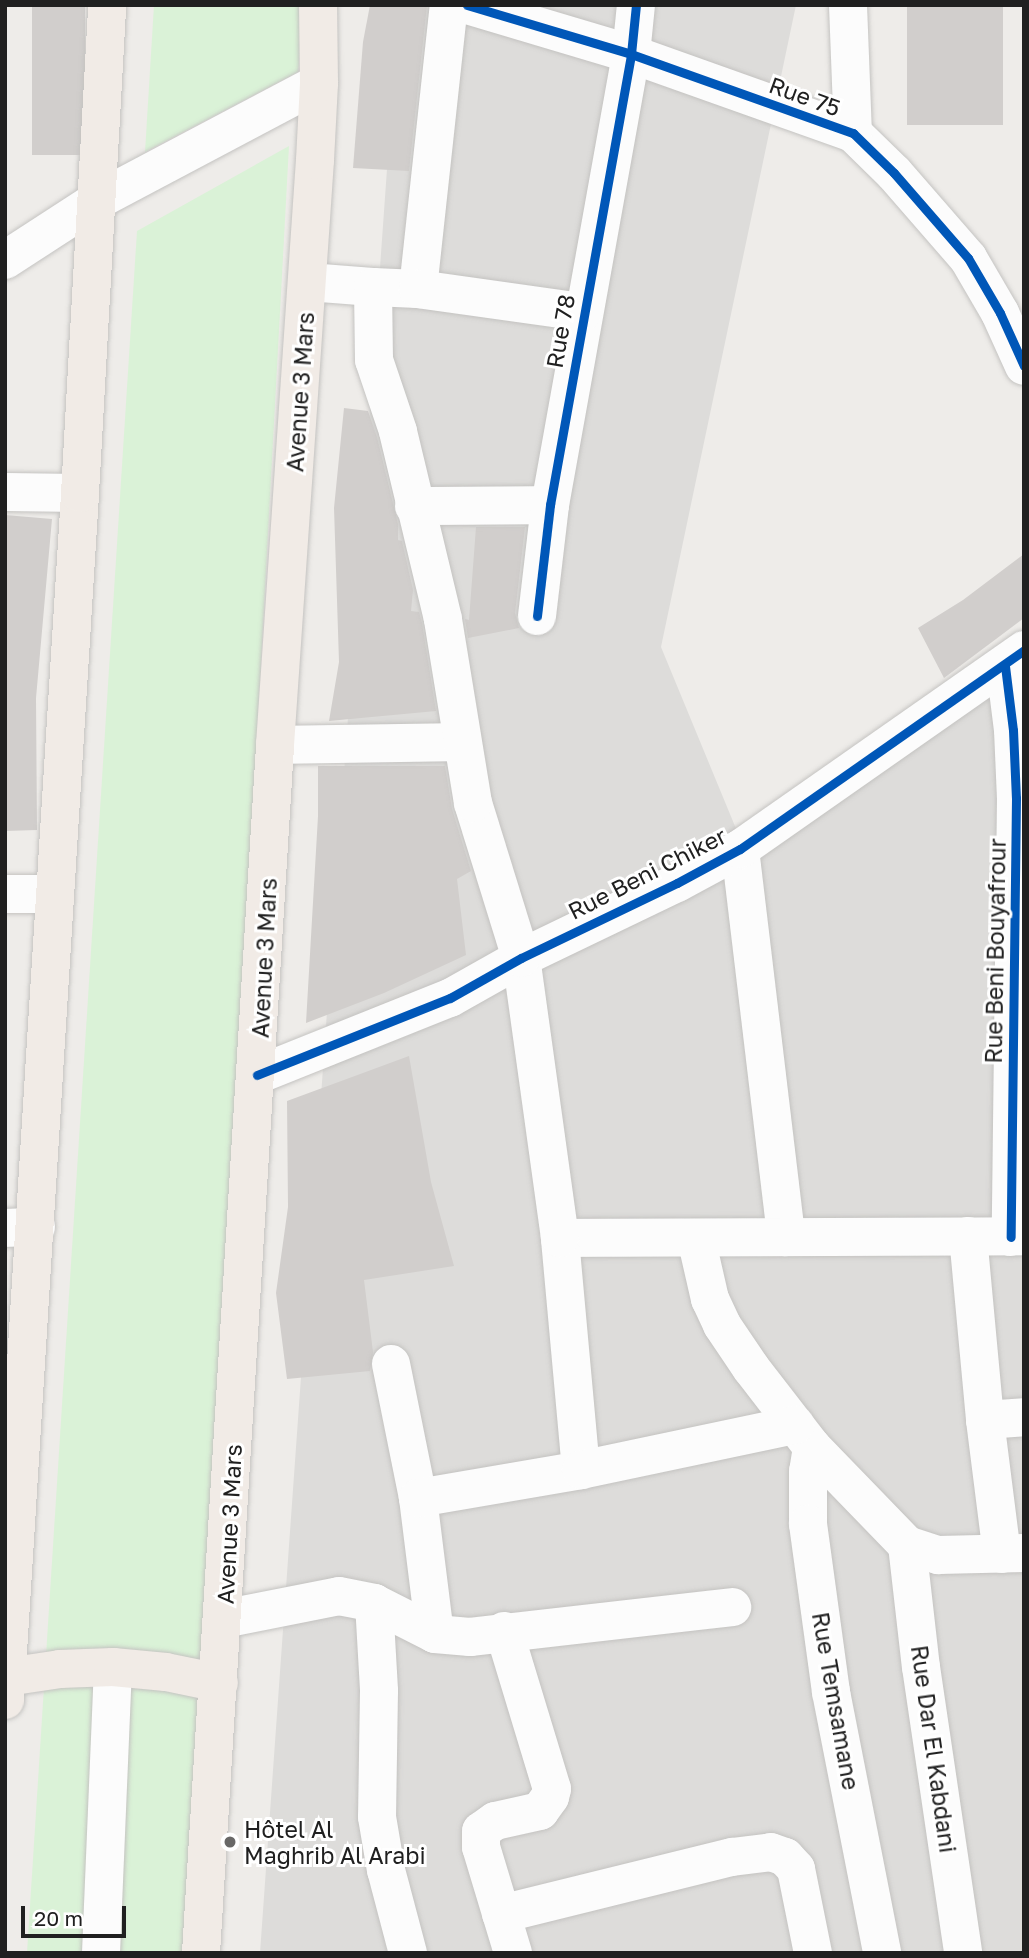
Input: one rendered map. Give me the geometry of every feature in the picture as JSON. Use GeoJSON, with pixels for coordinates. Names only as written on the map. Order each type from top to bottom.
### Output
{"type":"FeatureCollection","features":[{"type":"Feature","properties":{"kind":"main road"},"geometry":{"type":"LineString","coordinates":[[107,5],[55,894],[21,1227],[6,1685],[60,1669],[113,1667],[166,1672],[219,1683]]}},
{"type":"Feature","properties":{"kind":"main road","name":"Avenue 3 Mars"},"geometry":{"type":"LineString","coordinates":[[201,1953],[257,1074],[275,744],[308,282],[319,83],[318,5]]}},
{"type":"Feature","properties":{"kind":"street"},"geometry":{"type":"LineString","coordinates":[[418,289],[449,5]]}},
{"type":"Feature","properties":{"kind":"street","name":"Rue 75"},"geometry":{"type":"LineString","coordinates":[[467,5],[631,54],[853,133],[894,173],[968,258],[1000,313],[1024,366]]}},
{"type":"Feature","properties":{"kind":"street","name":"Rue 78"},"geometry":{"type":"LineString","coordinates":[[537,616],[550,505],[582,312],[631,54],[636,5]]}},
{"type":"Feature","properties":{"kind":"street"},"geometry":{"type":"LineString","coordinates":[[848,5],[853,133]]}},
{"type":"Feature","properties":{"kind":"street"},"geometry":{"type":"LineString","coordinates":[[5,260],[96,201],[319,83]]}},
{"type":"Feature","properties":{"kind":"street"},"geometry":{"type":"LineString","coordinates":[[308,282],[418,289],[582,312]]}},
{"type":"Feature","properties":{"kind":"street"},"geometry":{"type":"LineString","coordinates":[[373,287],[374,360],[398,431],[443,619],[472,803],[521,958],[560,1238],[581,1470]]}},
{"type":"Feature","properties":{"kind":"street"},"geometry":{"type":"LineString","coordinates":[[5,492],[80,493]]}},
{"type":"Feature","properties":{"kind":"street"},"geometry":{"type":"LineString","coordinates":[[414,506],[550,505]]}},
{"type":"Feature","properties":{"kind":"street","name":"Rue Beni Chiker"},"geometry":{"type":"LineString","coordinates":[[257,1074],[450,998],[521,958],[677,883],[740,849],[1014,658]]}},
{"type":"Feature","properties":{"kind":"street","name":"Rue Beni Bouyafrour"},"geometry":{"type":"LineString","coordinates":[[1014,658],[1017,1236]]}},
{"type":"Feature","properties":{"kind":"street"},"geometry":{"type":"LineString","coordinates":[[275,744],[462,742]]}},
{"type":"Feature","properties":{"kind":"street"},"geometry":{"type":"LineString","coordinates":[[740,849],[786,1237]]}},
{"type":"Feature","properties":{"kind":"street"},"geometry":{"type":"LineString","coordinates":[[5,894],[55,894]]}},
{"type":"Feature","properties":{"kind":"street"},"geometry":{"type":"LineString","coordinates":[[696,1238],[710,1299],[722,1325],[803,1436],[907,1545],[938,1555],[1013,1553],[985,1420],[968,1236]]}},
{"type":"Feature","properties":{"kind":"street"},"geometry":{"type":"LineString","coordinates":[[560,1238],[1017,1236]]}},
{"type":"Feature","properties":{"kind":"street"},"geometry":{"type":"LineString","coordinates":[[391,1364],[418,1498],[435,1634]]}},
{"type":"Feature","properties":{"kind":"street"},"geometry":{"type":"LineString","coordinates":[[985,1420],[1024,1417]]}},
{"type":"Feature","properties":{"kind":"street"},"geometry":{"type":"LineString","coordinates":[[418,1498],[803,1436]]}},
{"type":"Feature","properties":{"kind":"street","name":"Rue Temsamane"},"geometry":{"type":"LineString","coordinates":[[803,1436],[808,1471],[808,1524],[831,1692],[881,1953]]}},
{"type":"Feature","properties":{"kind":"street","name":"Rue Dar El Kabdani"},"geometry":{"type":"LineString","coordinates":[[907,1545],[921,1667],[963,1953]]}},
{"type":"Feature","properties":{"kind":"street"},"geometry":{"type":"LineString","coordinates":[[223,1619],[339,1596],[374,1603],[435,1634],[470,1637],[503,1630],[732,1607]]}},
{"type":"Feature","properties":{"kind":"street"},"geometry":{"type":"LineString","coordinates":[[374,1603],[379,1690],[377,1816],[389,1883],[408,1953]]}},
{"type":"Feature","properties":{"kind":"street"},"geometry":{"type":"LineString","coordinates":[[503,1630],[552,1789],[551,1797],[540,1811],[495,1821],[481,1831],[481,1847],[513,1953]]}},
{"type":"Feature","properties":{"kind":"street"},"geometry":{"type":"LineString","coordinates":[[101,1953],[113,1667]]}},
{"type":"Feature","properties":{"kind":"street"},"geometry":{"type":"LineString","coordinates":[[501,1914],[644,1877],[771,1853],[792,1862],[800,1880],[813,1953]]}},
{"type":"Feature","properties":{"kind":"shaded area"},"geometry":{"type":"Polygon","coordinates":[[[393,5],[796,5],[661,647],[744,848],[1024,628],[1024,1953],[260,1953],[390,127],[393,5]]]}},
{"type":"Feature","properties":{"kind":"green space"},"geometry":{"type":"Polygon","coordinates":[[[154,5],[305,5],[298,72],[145,152],[154,5]]]}},
{"type":"Feature","properties":{"kind":"green space"},"geometry":{"type":"Polygon","coordinates":[[[289,146],[191,1953],[27,1953],[137,231],[289,146]]]}},
{"type":"Feature","properties":{"kind":"building"},"geometry":{"type":"Polygon","coordinates":[[[32,5],[85,5],[85,155],[32,155],[32,5]]]}},
{"type":"Feature","properties":{"kind":"building"},"geometry":{"type":"Polygon","coordinates":[[[370,5],[427,5],[409,171],[353,168],[363,42],[370,5]]]}},
{"type":"Feature","properties":{"kind":"building"},"geometry":{"type":"Polygon","coordinates":[[[907,5],[1003,5],[1003,125],[907,125],[907,5]]]}},
{"type":"Feature","properties":{"kind":"building"},"geometry":{"type":"Polygon","coordinates":[[[344,408],[368,411],[377,437],[398,524],[398,540],[402,541],[413,590],[411,611],[419,612],[422,623],[436,711],[329,721],[339,662],[334,508],[344,408]]]}},
{"type":"Feature","properties":{"kind":"building"},"geometry":{"type":"Polygon","coordinates":[[[5,515],[52,519],[36,698],[37,830],[5,831],[5,515]]]}},
{"type":"Feature","properties":{"kind":"building"},"geometry":{"type":"Polygon","coordinates":[[[476,527],[525,527],[515,613],[519,628],[468,638],[465,619],[469,620],[476,527]]]}},
{"type":"Feature","properties":{"kind":"building"},"geometry":{"type":"Polygon","coordinates":[[[1024,554],[1024,618],[944,678],[918,628],[963,600],[1024,554]]]}},
{"type":"Feature","properties":{"kind":"building"},"geometry":{"type":"Polygon","coordinates":[[[318,766],[445,766],[452,809],[471,871],[457,879],[466,955],[384,993],[306,1023],[318,816],[318,766]]]}},
{"type":"Feature","properties":{"kind":"building"},"geometry":{"type":"Polygon","coordinates":[[[409,1056],[431,1182],[454,1266],[364,1280],[373,1352],[370,1371],[287,1379],[276,1293],[288,1207],[287,1101],[409,1056]]]}},
{"type":"Feature","properties":{"kind":"cycle path"},"geometry":{"type":"LineString","coordinates":[[467,5],[631,54],[853,133],[894,173],[968,258],[1000,313],[1024,366]]}},
{"type":"Feature","properties":{"kind":"cycle path"},"geometry":{"type":"LineString","coordinates":[[537,616],[550,505],[631,54],[636,5]]}},
{"type":"Feature","properties":{"kind":"cycle path"},"geometry":{"type":"LineString","coordinates":[[257,1075],[450,998],[521,958],[677,883],[740,849],[1024,650]]}},
{"type":"Feature","properties":{"kind":"cycle path"},"geometry":{"type":"LineString","coordinates":[[1005,666],[1013,730],[1016,798],[1011,1237]]}},
{"type":"Feature","properties":{"kind":"place","name":"Hôtel Al Maghrib Al Arabi"},"geometry":{"type":"Point","coordinates":[230,1842]}}]}
